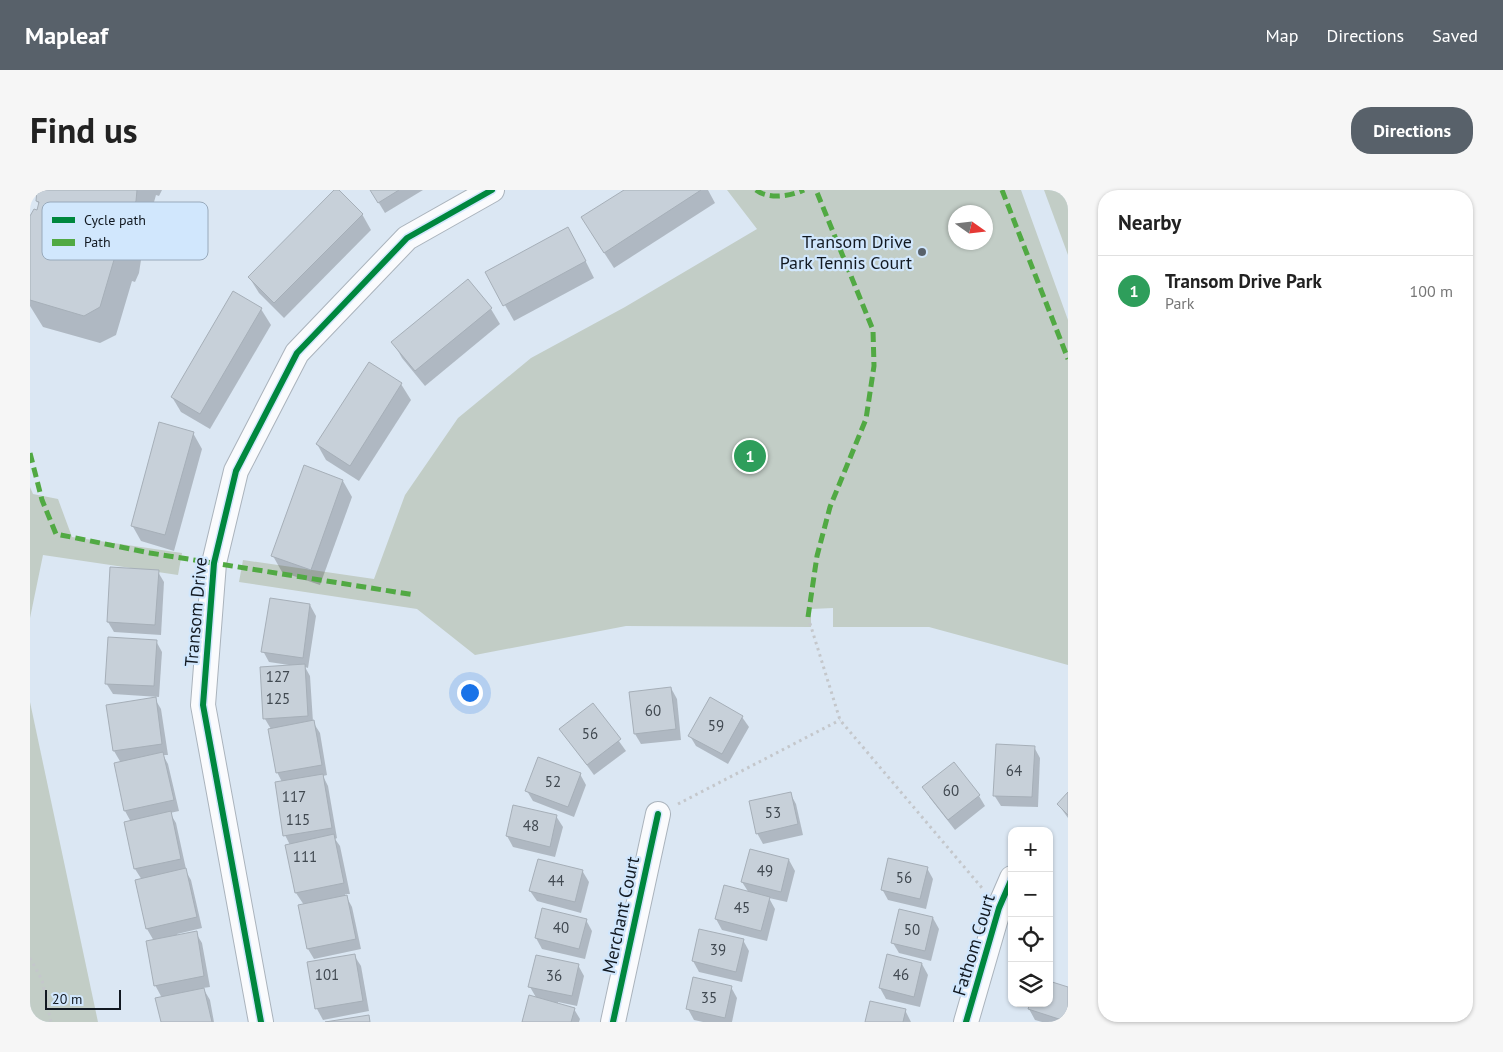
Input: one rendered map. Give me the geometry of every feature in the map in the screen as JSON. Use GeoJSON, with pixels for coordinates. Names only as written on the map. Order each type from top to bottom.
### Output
{"type":"FeatureCollection","features":[{"type":"Feature","properties":{"kind":"street","name":"Transom Drive"},"geometry":{"type":"LineString","coordinates":[[260,1022],[203,704],[214,562],[236,471],[297,353],[407,238],[492,190]]}},
{"type":"Feature","properties":{"kind":"street","name":"Merchant Court"},"geometry":{"type":"LineString","coordinates":[[613,1022],[658,814]]}},
{"type":"Feature","properties":{"kind":"street","name":"Fathom Court"},"geometry":{"type":"LineString","coordinates":[[966,1022],[999,908],[1008,887]]}},
{"type":"Feature","properties":{"kind":"path"},"geometry":{"type":"LineString","coordinates":[[808,617],[840,720],[999,908]]}},
{"type":"Feature","properties":{"kind":"path"},"geometry":{"type":"LineString","coordinates":[[658,814],[840,720]]}},
{"type":"Feature","properties":{"kind":"path"},"geometry":{"type":"LineString","coordinates":[[30,958],[42,980],[51,1022]]}},
{"type":"Feature","properties":{"kind":"shaded area"},"geometry":{"type":"Polygon","coordinates":[[[727,190],[1021,190],[1068,320],[1068,665],[929,627],[833,627],[833,608],[811,609],[811,627],[626,626],[475,655],[417,609],[239,582],[243,560],[374,579],[405,495],[458,418],[531,358],[625,307],[757,229],[727,190]]]}},
{"type":"Feature","properties":{"kind":"shaded area"},"geometry":{"type":"Polygon","coordinates":[[[1044,190],[1068,190],[1068,255],[1044,190]]]}},
{"type":"Feature","properties":{"kind":"shaded area"},"geometry":{"type":"Polygon","coordinates":[[[30,487],[33,494],[58,499],[72,537],[182,553],[178,575],[43,555],[30,618],[30,487]]]}},
{"type":"Feature","properties":{"kind":"shaded area"},"geometry":{"type":"Polygon","coordinates":[[[30,702],[98,1022],[30,1022],[30,702]]]}},
{"type":"Feature","properties":{"kind":"building"},"geometry":{"type":"Polygon","coordinates":[[[37,190],[137,190],[136,202],[42,202],[42,260],[114,260],[100,307],[84,316],[30,300],[30,216],[34,209],[37,210],[39,202],[36,201],[37,190]]]}},
{"type":"Feature","properties":{"kind":"building"},"geometry":{"type":"Polygon","coordinates":[[[334,190],[339,190],[363,214],[274,303],[248,277],[334,190]]]}},
{"type":"Feature","properties":{"kind":"building"},"geometry":{"type":"Polygon","coordinates":[[[370,190],[399,190],[378,203],[370,190]]]}},
{"type":"Feature","properties":{"kind":"building"},"geometry":{"type":"Polygon","coordinates":[[[624,190],[701,190],[604,253],[581,217],[624,190]]]}},
{"type":"Feature","properties":{"kind":"building"},"geometry":{"type":"Polygon","coordinates":[[[568,227],[586,261],[503,306],[485,272],[568,227]]]}},
{"type":"Feature","properties":{"kind":"building"},"geometry":{"type":"Polygon","coordinates":[[[468,279],[492,308],[415,371],[391,342],[468,279]]]}},
{"type":"Feature","properties":{"kind":"building"},"geometry":{"type":"Polygon","coordinates":[[[233,291],[262,308],[200,414],[171,397],[233,291]]]}},
{"type":"Feature","properties":{"kind":"building"},"geometry":{"type":"Polygon","coordinates":[[[369,362],[402,383],[350,466],[316,444],[369,362]]]}},
{"type":"Feature","properties":{"kind":"building"},"geometry":{"type":"Polygon","coordinates":[[[159,422],[194,432],[165,535],[131,526],[159,422]]]}},
{"type":"Feature","properties":{"kind":"building"},"geometry":{"type":"Polygon","coordinates":[[[304,465],[343,480],[311,570],[271,556],[304,465]]]}},
{"type":"Feature","properties":{"kind":"building"},"geometry":{"type":"Polygon","coordinates":[[[110,567],[159,570],[155,625],[107,622],[110,567]]]}},
{"type":"Feature","properties":{"kind":"building"},"geometry":{"type":"Polygon","coordinates":[[[270,598],[310,604],[303,658],[261,652],[270,598]]]}},
{"type":"Feature","properties":{"kind":"building"},"geometry":{"type":"Polygon","coordinates":[[[108,637],[157,640],[154,686],[105,684],[108,637]]]}},
{"type":"Feature","properties":{"kind":"building"},"geometry":{"type":"Polygon","coordinates":[[[305,664],[308,716],[263,719],[260,667],[305,664]]]}},
{"type":"Feature","properties":{"kind":"building"},"geometry":{"type":"Polygon","coordinates":[[[671,687],[676,729],[634,734],[629,692],[671,687]]]}},
{"type":"Feature","properties":{"kind":"building"},"geometry":{"type":"Polygon","coordinates":[[[156,697],[162,744],[113,751],[106,705],[156,697]]]}},
{"type":"Feature","properties":{"kind":"building"},"geometry":{"type":"Polygon","coordinates":[[[710,697],[743,716],[722,754],[688,736],[710,697]]]}},
{"type":"Feature","properties":{"kind":"building"},"geometry":{"type":"Polygon","coordinates":[[[593,703],[621,739],[587,765],[559,729],[593,703]]]}},
{"type":"Feature","properties":{"kind":"building"},"geometry":{"type":"Polygon","coordinates":[[[314,720],[322,765],[276,773],[268,729],[314,720]]]}},
{"type":"Feature","properties":{"kind":"building"},"geometry":{"type":"Polygon","coordinates":[[[996,744],[1035,746],[1032,797],[993,796],[996,744]]]}},
{"type":"Feature","properties":{"kind":"building"},"geometry":{"type":"Polygon","coordinates":[[[163,752],[174,800],[124,811],[114,763],[163,752]]]}},
{"type":"Feature","properties":{"kind":"building"},"geometry":{"type":"Polygon","coordinates":[[[538,757],[581,773],[568,807],[525,791],[538,757]]]}},
{"type":"Feature","properties":{"kind":"building"},"geometry":{"type":"Polygon","coordinates":[[[954,762],[980,795],[948,820],[922,787],[954,762]]]}},
{"type":"Feature","properties":{"kind":"building"},"geometry":{"type":"Polygon","coordinates":[[[323,774],[332,828],[283,836],[275,782],[323,774]]]}},
{"type":"Feature","properties":{"kind":"building"},"geometry":{"type":"Polygon","coordinates":[[[791,792],[798,824],[756,834],[749,801],[791,792]]]}},
{"type":"Feature","properties":{"kind":"building"},"geometry":{"type":"Polygon","coordinates":[[[1068,792],[1068,815],[1057,804],[1068,792]]]}},
{"type":"Feature","properties":{"kind":"building"},"geometry":{"type":"Polygon","coordinates":[[[513,805],[557,815],[550,847],[506,836],[513,805]]]}},
{"type":"Feature","properties":{"kind":"building"},"geometry":{"type":"Polygon","coordinates":[[[171,811],[181,859],[134,869],[124,822],[171,811]]]}},
{"type":"Feature","properties":{"kind":"building"},"geometry":{"type":"Polygon","coordinates":[[[334,834],[344,883],[295,893],[285,845],[334,834]]]}},
{"type":"Feature","properties":{"kind":"building"},"geometry":{"type":"Polygon","coordinates":[[[750,849],[789,859],[781,892],[741,882],[750,849]]]}},
{"type":"Feature","properties":{"kind":"building"},"geometry":{"type":"Polygon","coordinates":[[[888,858],[928,867],[920,899],[881,890],[888,858]]]}},
{"type":"Feature","properties":{"kind":"building"},"geometry":{"type":"Polygon","coordinates":[[[538,859],[583,870],[575,902],[529,891],[538,859]]]}},
{"type":"Feature","properties":{"kind":"building"},"geometry":{"type":"Polygon","coordinates":[[[186,868],[197,917],[146,929],[135,880],[186,868]]]}},
{"type":"Feature","properties":{"kind":"building"},"geometry":{"type":"Polygon","coordinates":[[[724,885],[770,897],[761,931],[715,919],[724,885]]]}},
{"type":"Feature","properties":{"kind":"building"},"geometry":{"type":"Polygon","coordinates":[[[347,895],[356,939],[307,949],[298,905],[347,895]]]}},
{"type":"Feature","properties":{"kind":"building"},"geometry":{"type":"Polygon","coordinates":[[[542,908],[587,919],[579,949],[535,938],[542,908]]]}},
{"type":"Feature","properties":{"kind":"building"},"geometry":{"type":"Polygon","coordinates":[[[899,909],[933,917],[925,951],[891,943],[899,909]]]}},
{"type":"Feature","properties":{"kind":"building"},"geometry":{"type":"Polygon","coordinates":[[[699,929],[744,939],[736,972],[692,961],[699,929]]]}},
{"type":"Feature","properties":{"kind":"building"},"geometry":{"type":"Polygon","coordinates":[[[197,931],[204,976],[154,986],[146,941],[197,931]]]}},
{"type":"Feature","properties":{"kind":"building"},"geometry":{"type":"Polygon","coordinates":[[[355,954],[363,1001],[315,1009],[307,962],[355,954]]]}},
{"type":"Feature","properties":{"kind":"building"},"geometry":{"type":"Polygon","coordinates":[[[887,954],[922,963],[914,997],[879,988],[887,954]]]}},
{"type":"Feature","properties":{"kind":"building"},"geometry":{"type":"Polygon","coordinates":[[[536,955],[579,964],[572,996],[528,987],[536,955]]]}},
{"type":"Feature","properties":{"kind":"building"},"geometry":{"type":"Polygon","coordinates":[[[693,977],[732,986],[725,1018],[686,1009],[693,977]]]}},
{"type":"Feature","properties":{"kind":"building"},"geometry":{"type":"Polygon","coordinates":[[[1053,982],[1068,987],[1068,1011],[1065,1021],[1028,1009],[1029,1007],[1053,1007],[1053,982]]]}},
{"type":"Feature","properties":{"kind":"building"},"geometry":{"type":"Polygon","coordinates":[[[204,988],[212,1022],[161,1022],[155,998],[204,988]]]}},
{"type":"Feature","properties":{"kind":"building"},"geometry":{"type":"Polygon","coordinates":[[[529,995],[575,1008],[571,1022],[522,1022],[529,995]]]}},
{"type":"Feature","properties":{"kind":"building"},"geometry":{"type":"Polygon","coordinates":[[[870,1001],[906,1009],[903,1022],[865,1022],[870,1001]]]}},
{"type":"Feature","properties":{"kind":"building"},"geometry":{"type":"Polygon","coordinates":[[[369,1015],[370,1022],[325,1022],[369,1015]]]}},
{"type":"Feature","properties":{"kind":"marked path"},"geometry":{"type":"LineString","coordinates":[[756,190],[773,196],[793,194],[804,190]]}},
{"type":"Feature","properties":{"kind":"marked path"},"geometry":{"type":"LineString","coordinates":[[808,617],[817,556],[830,507],[866,419],[874,366],[873,330],[816,190]]}},
{"type":"Feature","properties":{"kind":"marked path"},"geometry":{"type":"LineString","coordinates":[[1002,190],[1068,359]]}},
{"type":"Feature","properties":{"kind":"marked path"},"geometry":{"type":"LineString","coordinates":[[30,453],[42,500],[56,534],[150,553],[415,595]]}},
{"type":"Feature","properties":{"kind":"cycle path"},"geometry":{"type":"LineString","coordinates":[[261,1022],[203,705],[214,563],[236,471],[297,353],[407,238],[492,190]]}},
{"type":"Feature","properties":{"kind":"cycle path"},"geometry":{"type":"LineString","coordinates":[[613,1022],[658,814]]}},
{"type":"Feature","properties":{"kind":"cycle path"},"geometry":{"type":"LineString","coordinates":[[966,1022],[999,908],[1008,887]]}},
{"type":"Feature","properties":{"kind":"place","name":"Transom Drive Park Tennis Court"},"geometry":{"type":"Point","coordinates":[922,252]}},
{"type":"Feature","properties":{"kind":"place","name":"Transom Drive Park"},"geometry":{"type":"Point","coordinates":[750,456]}}]}
